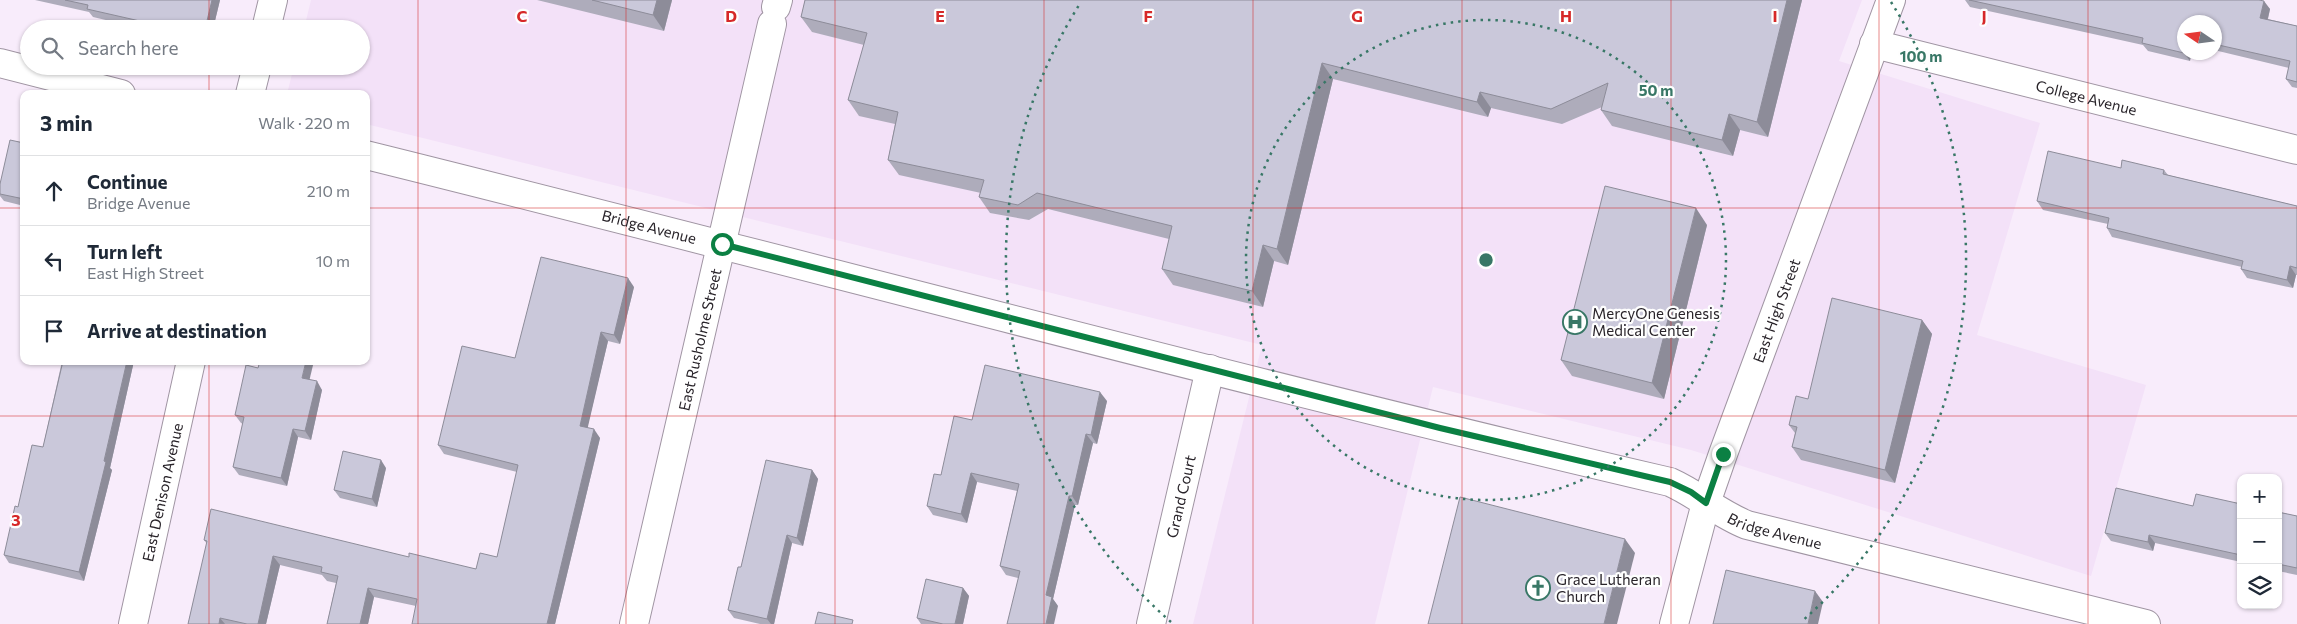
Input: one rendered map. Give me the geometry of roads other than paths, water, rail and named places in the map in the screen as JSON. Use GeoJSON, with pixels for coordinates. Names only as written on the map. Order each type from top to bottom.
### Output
{"type":"FeatureCollection","features":[{"type":"Feature","properties":{"kind":"street"},"geometry":{"type":"LineString","coordinates":[[268,20],[273,0]]}},
{"type":"Feature","properties":{"kind":"street","name":"East High Street"},"geometry":{"type":"LineString","coordinates":[[1674,624],[1706,503],[1891,0]]}},
{"type":"Feature","properties":{"kind":"street","name":"East Rusholme Street"},"geometry":{"type":"LineString","coordinates":[[634,624],[776,10]]}},
{"type":"Feature","properties":{"kind":"street","name":"College Avenue"},"geometry":{"type":"LineString","coordinates":[[1874,44],[2297,150]]}},
{"type":"Feature","properties":{"kind":"street"},"geometry":{"type":"LineString","coordinates":[[0,63],[20,68]]}},
{"type":"Feature","properties":{"kind":"street"},"geometry":{"type":"LineString","coordinates":[[47,75],[105,90]]}},
{"type":"Feature","properties":{"kind":"street"},"geometry":{"type":"LineString","coordinates":[[251,90],[255,75]]}},
{"type":"Feature","properties":{"kind":"street","name":"Bridge Avenue"},"geometry":{"type":"LineString","coordinates":[[370,156],[1440,428],[1670,482],[1691,492],[1727,517],[1747,525],[2146,624]]}},
{"type":"Feature","properties":{"kind":"street","name":"East Denison Avenue"},"geometry":{"type":"LineString","coordinates":[[133,624],[190,365]]}},
{"type":"Feature","properties":{"kind":"street","name":"Grand Court"},"geometry":{"type":"LineString","coordinates":[[1151,624],[1210,369]]}},
{"type":"Feature","properties":{"kind":"place","name":"MercyOne Genesis Medical Center"},"geometry":{"type":"Point","coordinates":[1575,322]}},
{"type":"Feature","properties":{"kind":"place","name":"Grace Lutheran Church"},"geometry":{"type":"Point","coordinates":[1538,588]}}]}
